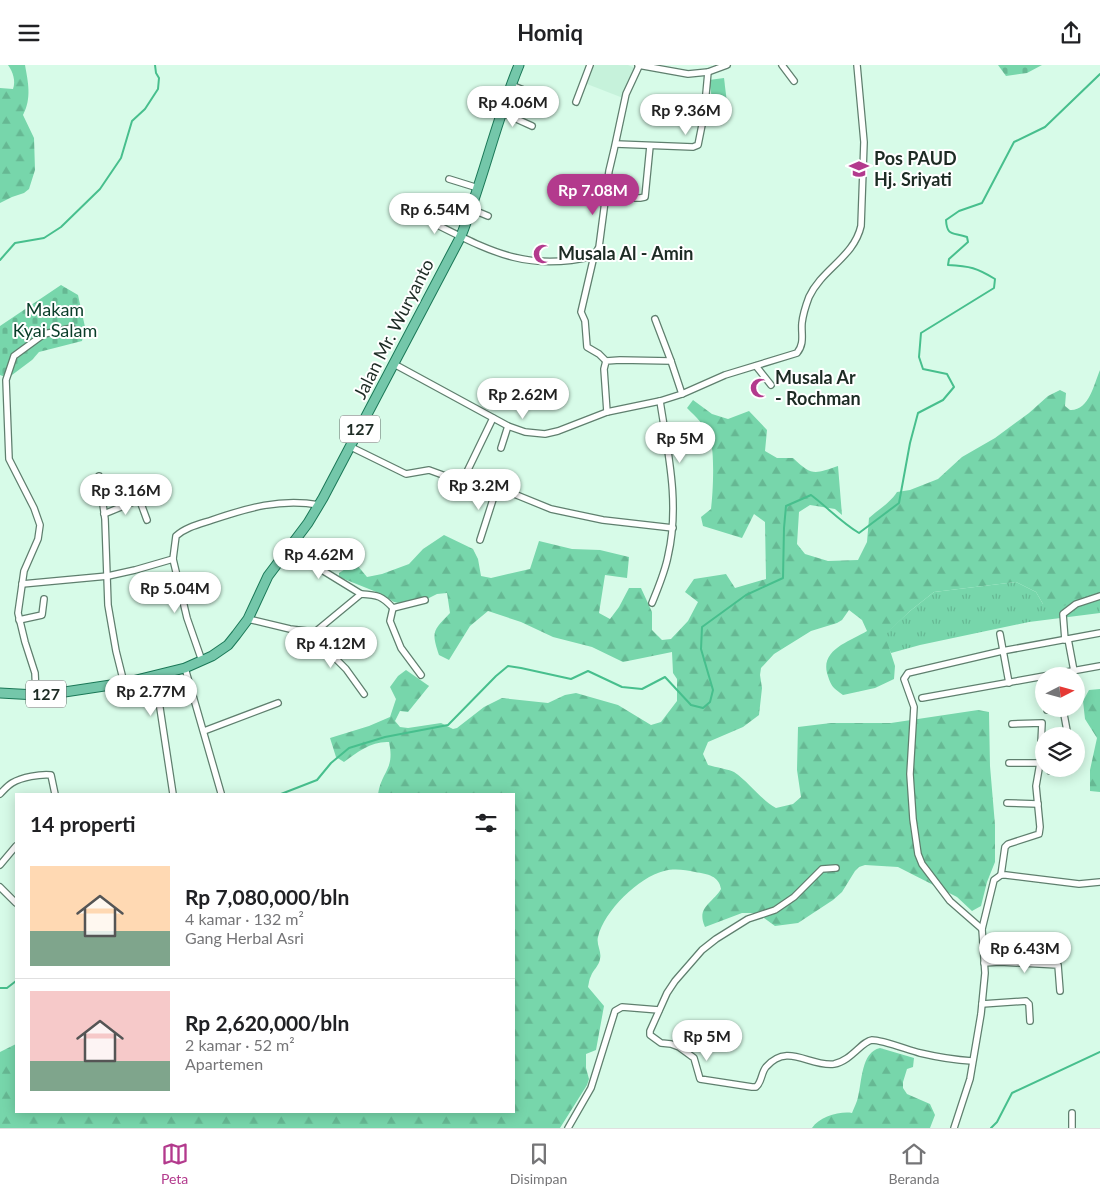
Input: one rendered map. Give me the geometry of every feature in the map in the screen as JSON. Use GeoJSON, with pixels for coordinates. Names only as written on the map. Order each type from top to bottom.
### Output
{"type":"FeatureCollection","features":[{"type":"Feature","properties":{"kind":"main road","name":"Jalan Mr. Wuryanto"},"geometry":{"type":"LineString","coordinates":[[0,693],[36,695],[124,683],[185,668],[202,661],[228,645],[248,619],[268,576],[318,505],[351,447],[461,236],[478,189],[501,112],[519,65]]}},
{"type":"Feature","properties":{"kind":"street"},"geometry":{"type":"LineString","coordinates":[[576,102],[590,65]]}},
{"type":"Feature","properties":{"kind":"street"},"geometry":{"type":"LineString","coordinates":[[671,361],[606,361],[587,347],[585,321],[581,312],[594,256],[599,247],[606,198],[626,94],[639,65],[688,73],[727,65]]}},
{"type":"Feature","properties":{"kind":"street"},"geometry":{"type":"LineString","coordinates":[[782,65],[794,81]]}},
{"type":"Feature","properties":{"kind":"street"},"geometry":{"type":"LineString","coordinates":[[394,364],[508,426],[525,432],[545,434],[558,431],[607,412],[660,401],[682,394],[725,375],[797,353],[802,344],[802,322],[810,297],[823,276],[851,250],[860,232],[863,205],[864,142],[858,65]]}},
{"type":"Feature","properties":{"kind":"street"},"geometry":{"type":"LineString","coordinates":[[616,144],[693,147],[698,145],[704,115],[709,69]]}},
{"type":"Feature","properties":{"kind":"street"},"geometry":{"type":"LineString","coordinates":[[511,85],[541,97]]}},
{"type":"Feature","properties":{"kind":"street"},"geometry":{"type":"LineString","coordinates":[[501,112],[532,126]]}},
{"type":"Feature","properties":{"kind":"street"},"geometry":{"type":"LineString","coordinates":[[606,198],[645,197],[650,146]]}},
{"type":"Feature","properties":{"kind":"street"},"geometry":{"type":"LineString","coordinates":[[449,179],[478,189]]}},
{"type":"Feature","properties":{"kind":"street"},"geometry":{"type":"LineString","coordinates":[[471,209],[488,216]]}},
{"type":"Feature","properties":{"kind":"street"},"geometry":{"type":"LineString","coordinates":[[419,216],[497,253],[539,262],[569,261],[594,256]]}},
{"type":"Feature","properties":{"kind":"street"},"geometry":{"type":"LineString","coordinates":[[655,319],[682,394]]}},
{"type":"Feature","properties":{"kind":"street"},"geometry":{"type":"LineString","coordinates":[[36,695],[35,673],[24,642],[18,613],[24,571],[38,539],[40,525],[34,508],[9,459],[6,380],[14,356],[44,334],[72,328]]}},
{"type":"Feature","properties":{"kind":"street"},"geometry":{"type":"LineString","coordinates":[[606,361],[604,369],[607,412]]}},
{"type":"Feature","properties":{"kind":"street"},"geometry":{"type":"LineString","coordinates":[[756,366],[771,385]]}},
{"type":"Feature","properties":{"kind":"street"},"geometry":{"type":"LineString","coordinates":[[652,603],[666,566],[673,528],[674,498],[660,401]]}},
{"type":"Feature","properties":{"kind":"street"},"geometry":{"type":"LineString","coordinates":[[462,482],[493,418]]}},
{"type":"Feature","properties":{"kind":"street"},"geometry":{"type":"LineString","coordinates":[[501,448],[508,426]]}},
{"type":"Feature","properties":{"kind":"street"},"geometry":{"type":"LineString","coordinates":[[351,447],[406,474],[429,470],[462,482],[497,487],[551,509],[603,521],[673,528]]}},
{"type":"Feature","properties":{"kind":"street"},"geometry":{"type":"LineString","coordinates":[[99,476],[104,514],[108,605],[124,683]]}},
{"type":"Feature","properties":{"kind":"street"},"geometry":{"type":"LineString","coordinates":[[480,540],[497,487]]}},
{"type":"Feature","properties":{"kind":"street"},"geometry":{"type":"LineString","coordinates":[[104,514],[139,500],[147,520]]}},
{"type":"Feature","properties":{"kind":"street"},"geometry":{"type":"LineString","coordinates":[[202,661],[187,618],[173,559],[176,536],[191,527],[263,505],[288,502],[318,505]]}},
{"type":"Feature","properties":{"kind":"street"},"geometry":{"type":"LineString","coordinates":[[292,544],[317,567],[361,594],[379,596],[393,608]]}},
{"type":"Feature","properties":{"kind":"street"},"geometry":{"type":"LineString","coordinates":[[22,584],[108,576],[173,559]]}},
{"type":"Feature","properties":{"kind":"street"},"geometry":{"type":"LineString","coordinates":[[248,619],[290,629],[314,632],[361,594]]}},
{"type":"Feature","properties":{"kind":"street"},"geometry":{"type":"LineString","coordinates":[[1071,667],[1062,614],[1076,604],[1100,596]]}},
{"type":"Feature","properties":{"kind":"street"},"geometry":{"type":"LineString","coordinates":[[19,620],[42,615],[44,599]]}},
{"type":"Feature","properties":{"kind":"street"},"geometry":{"type":"LineString","coordinates":[[393,608],[425,600]]}},
{"type":"Feature","properties":{"kind":"street"},"geometry":{"type":"LineString","coordinates":[[393,608],[390,621],[401,648],[422,675]]}},
{"type":"Feature","properties":{"kind":"street"},"geometry":{"type":"LineString","coordinates":[[314,632],[327,650],[346,669],[364,694]]}},
{"type":"Feature","properties":{"kind":"street"},"geometry":{"type":"LineString","coordinates":[[982,929],[950,901],[922,864],[918,854],[913,819],[910,773],[914,707],[904,679],[905,675],[1002,651],[1100,633]]}},
{"type":"Feature","properties":{"kind":"street"},"geometry":{"type":"LineString","coordinates":[[1000,634],[1009,683]]}},
{"type":"Feature","properties":{"kind":"street"},"geometry":{"type":"LineString","coordinates":[[1085,670],[1100,666]]}},
{"type":"Feature","properties":{"kind":"street"},"geometry":{"type":"LineString","coordinates":[[185,668],[221,793]]}},
{"type":"Feature","properties":{"kind":"street"},"geometry":{"type":"LineString","coordinates":[[155,675],[173,793]]}},
{"type":"Feature","properties":{"kind":"street"},"geometry":{"type":"LineString","coordinates":[[922,698],[1035,679]]}},
{"type":"Feature","properties":{"kind":"street"},"geometry":{"type":"LineString","coordinates":[[204,731],[278,703]]}},
{"type":"Feature","properties":{"kind":"street"},"geometry":{"type":"LineString","coordinates":[[1012,724],[1042,723],[1042,727]]}},
{"type":"Feature","properties":{"kind":"street"},"geometry":{"type":"LineString","coordinates":[[1009,763],[1035,763]]}},
{"type":"Feature","properties":{"kind":"street"},"geometry":{"type":"LineString","coordinates":[[0,794],[14,781],[48,775],[51,775],[55,793]]}},
{"type":"Feature","properties":{"kind":"street"},"geometry":{"type":"LineString","coordinates":[[1001,875],[1005,847],[1008,844],[1039,833],[1036,786],[1038,777]]}},
{"type":"Feature","properties":{"kind":"street"},"geometry":{"type":"LineString","coordinates":[[1007,803],[1038,804]]}},
{"type":"Feature","properties":{"kind":"street"},"geometry":{"type":"LineString","coordinates":[[0,865],[15,846]]}},
{"type":"Feature","properties":{"kind":"street"},"geometry":{"type":"LineString","coordinates":[[836,868],[822,869],[794,897],[775,910],[748,919],[709,944],[675,981],[659,1010],[650,1035],[661,1043],[679,1047],[694,1058],[700,1079],[704,1081],[756,1087],[759,1085],[765,1068],[777,1058],[797,1056],[818,1062],[836,1063],[847,1059],[866,1042],[871,1040],[922,1053],[972,1061]]}},
{"type":"Feature","properties":{"kind":"street"},"geometry":{"type":"LineString","coordinates":[[954,1128],[970,1079],[982,1004],[984,963],[982,929],[994,880],[1001,875],[1006,875],[1079,884],[1100,882]]}},
{"type":"Feature","properties":{"kind":"street"},"geometry":{"type":"LineString","coordinates":[[0,887],[15,902]]}},
{"type":"Feature","properties":{"kind":"street"},"geometry":{"type":"LineString","coordinates":[[984,963],[1058,965],[1060,991]]}},
{"type":"Feature","properties":{"kind":"street"},"geometry":{"type":"LineString","coordinates":[[982,1004],[1026,1001],[1029,1004],[1030,1021]]}},
{"type":"Feature","properties":{"kind":"street"},"geometry":{"type":"LineString","coordinates":[[568,1128],[591,1088],[615,1011],[622,1007],[659,1010]]}},
{"type":"Feature","properties":{"kind":"street"},"geometry":{"type":"LineString","coordinates":[[1072,1113],[1072,1128]]}},
{"type":"Feature","properties":{"kind":"shaded area"},"geometry":{"type":"Polygon","coordinates":[[[594,65],[628,65],[635,68],[623,98],[587,84],[594,65]]]}},
{"type":"Feature","properties":{"kind":"green space"},"geometry":{"type":"Polygon","coordinates":[[[8,65],[25,65],[28,102],[23,115],[34,138],[35,170],[29,189],[0,203],[0,88],[13,89],[14,83],[13,74],[8,65]]]}},
{"type":"Feature","properties":{"kind":"green space"},"geometry":{"type":"Polygon","coordinates":[[[998,65],[1042,65],[1027,73],[1006,76],[998,65]]]}},
{"type":"Feature","properties":{"kind":"green space"},"geometry":{"type":"Polygon","coordinates":[[[724,78],[727,103],[713,105],[709,80],[724,78]]]}},
{"type":"Feature","properties":{"kind":"green space","name":"Makam Kyai Salam"},"geometry":{"type":"Polygon","coordinates":[[[61,285],[78,295],[85,327],[82,341],[39,352],[32,360],[8,378],[0,375],[0,326],[61,285]]]}},
{"type":"Feature","properties":{"kind":"green space"},"geometry":{"type":"Polygon","coordinates":[[[1100,370],[1100,592],[1061,607],[1055,607],[1043,604],[1036,592],[1016,582],[934,592],[910,611],[885,635],[895,666],[894,679],[875,688],[843,695],[832,686],[827,673],[826,665],[828,658],[846,642],[867,631],[862,620],[849,610],[842,620],[837,623],[811,631],[774,654],[761,668],[762,688],[759,715],[743,727],[708,742],[703,754],[708,765],[734,772],[776,808],[793,804],[801,797],[797,770],[798,727],[831,723],[891,723],[978,710],[989,712],[995,862],[987,882],[981,906],[972,911],[957,897],[898,867],[865,865],[855,871],[842,892],[833,900],[798,923],[775,926],[757,913],[742,913],[705,927],[702,915],[706,906],[721,889],[718,881],[712,876],[680,870],[668,870],[654,874],[634,888],[615,906],[607,917],[598,937],[600,959],[590,977],[588,987],[604,1006],[596,1050],[586,1054],[586,1068],[589,1079],[587,1085],[560,1128],[0,1128],[0,1052],[15,1044],[15,1113],[515,1113],[515,793],[378,793],[389,764],[389,742],[371,745],[344,762],[336,757],[330,738],[369,726],[390,717],[396,699],[390,687],[398,676],[406,670],[429,686],[408,712],[400,711],[395,721],[400,727],[408,728],[441,723],[453,729],[484,707],[502,698],[548,703],[565,695],[576,693],[618,705],[651,725],[661,722],[677,701],[677,679],[673,673],[672,652],[623,662],[592,647],[553,637],[521,622],[488,611],[470,626],[449,660],[439,655],[434,636],[437,628],[450,613],[447,593],[437,594],[413,606],[394,602],[379,593],[339,577],[339,573],[350,566],[357,565],[367,577],[382,574],[409,564],[423,549],[444,535],[473,549],[478,559],[481,576],[491,578],[530,569],[539,541],[572,549],[600,550],[629,557],[627,578],[605,575],[599,613],[610,619],[629,588],[641,588],[652,612],[652,630],[662,640],[671,639],[688,621],[698,602],[685,592],[694,579],[726,574],[735,588],[766,579],[765,522],[754,514],[742,538],[703,526],[701,517],[711,509],[713,453],[706,430],[687,408],[693,400],[712,414],[728,419],[749,411],[767,430],[765,451],[777,458],[793,458],[809,471],[814,472],[838,466],[842,515],[835,509],[810,505],[799,512],[797,544],[805,554],[828,561],[858,560],[867,542],[869,518],[888,503],[897,492],[910,490],[938,479],[962,457],[995,438],[1029,413],[1048,396],[1060,390],[1066,393],[1065,406],[1070,410],[1082,406],[1093,389],[1100,370]]]}},
{"type":"Feature","properties":{"kind":"green space"},"geometry":{"type":"Polygon","coordinates":[[[1016,582],[1036,592],[1043,604],[1078,600],[1092,592],[1100,592],[1100,613],[1029,622],[891,653],[883,636],[934,592],[1016,582]]]}},
{"type":"Feature","properties":{"kind":"green space"},"geometry":{"type":"Polygon","coordinates":[[[1100,689],[1100,792],[1090,791],[1090,770],[1097,738],[1085,719],[1085,697],[1089,690],[1100,689]]]}},
{"type":"Feature","properties":{"kind":"green space"},"geometry":{"type":"Polygon","coordinates":[[[880,1048],[914,1058],[913,1067],[907,1069],[903,1088],[907,1094],[930,1104],[935,1115],[930,1128],[812,1128],[815,1124],[830,1116],[852,1113],[858,1099],[866,1061],[869,1055],[880,1048]]]}},
{"type":"Feature","properties":{"kind":"waterway"},"geometry":{"type":"LineString","coordinates":[[0,260],[15,243],[44,238],[61,227],[100,189],[121,158],[132,121],[145,109],[158,89],[159,78],[155,65]]}},
{"type":"Feature","properties":{"kind":"waterway"},"geometry":{"type":"LineString","coordinates":[[284,793],[317,780],[331,763],[349,748],[385,737],[448,725],[508,666],[571,679],[588,671],[622,687],[642,689],[665,677],[691,705],[703,708],[710,702],[713,690],[701,649],[702,627],[746,595],[783,578],[786,506],[811,495],[859,533],[899,503],[910,443],[918,413],[943,400],[954,387],[947,374],[923,369],[919,357],[921,333],[994,288],[995,279],[983,272],[973,268],[948,265],[949,259],[968,242],[967,237],[949,232],[946,220],[959,211],[982,203],[1014,142],[1045,127],[1100,74]]}},
{"type":"Feature","properties":{"kind":"waterway"},"geometry":{"type":"LineString","coordinates":[[0,988],[7,988],[15,982]]}},
{"type":"Feature","properties":{"kind":"waterway"},"geometry":{"type":"LineString","coordinates":[[991,1128],[997,1122],[1012,1093],[1100,1052]]}},
{"type":"Feature","properties":{"kind":"place","name":"Pos PAUD Hj. Sriyati"},"geometry":{"type":"Point","coordinates":[859,169]}},
{"type":"Feature","properties":{"kind":"place","name":"Musala Al - Amin"},"geometry":{"type":"Point","coordinates":[543,254]}},
{"type":"Feature","properties":{"kind":"place","name":"Musala Ar - Rochman"},"geometry":{"type":"Point","coordinates":[760,388]}}]}
